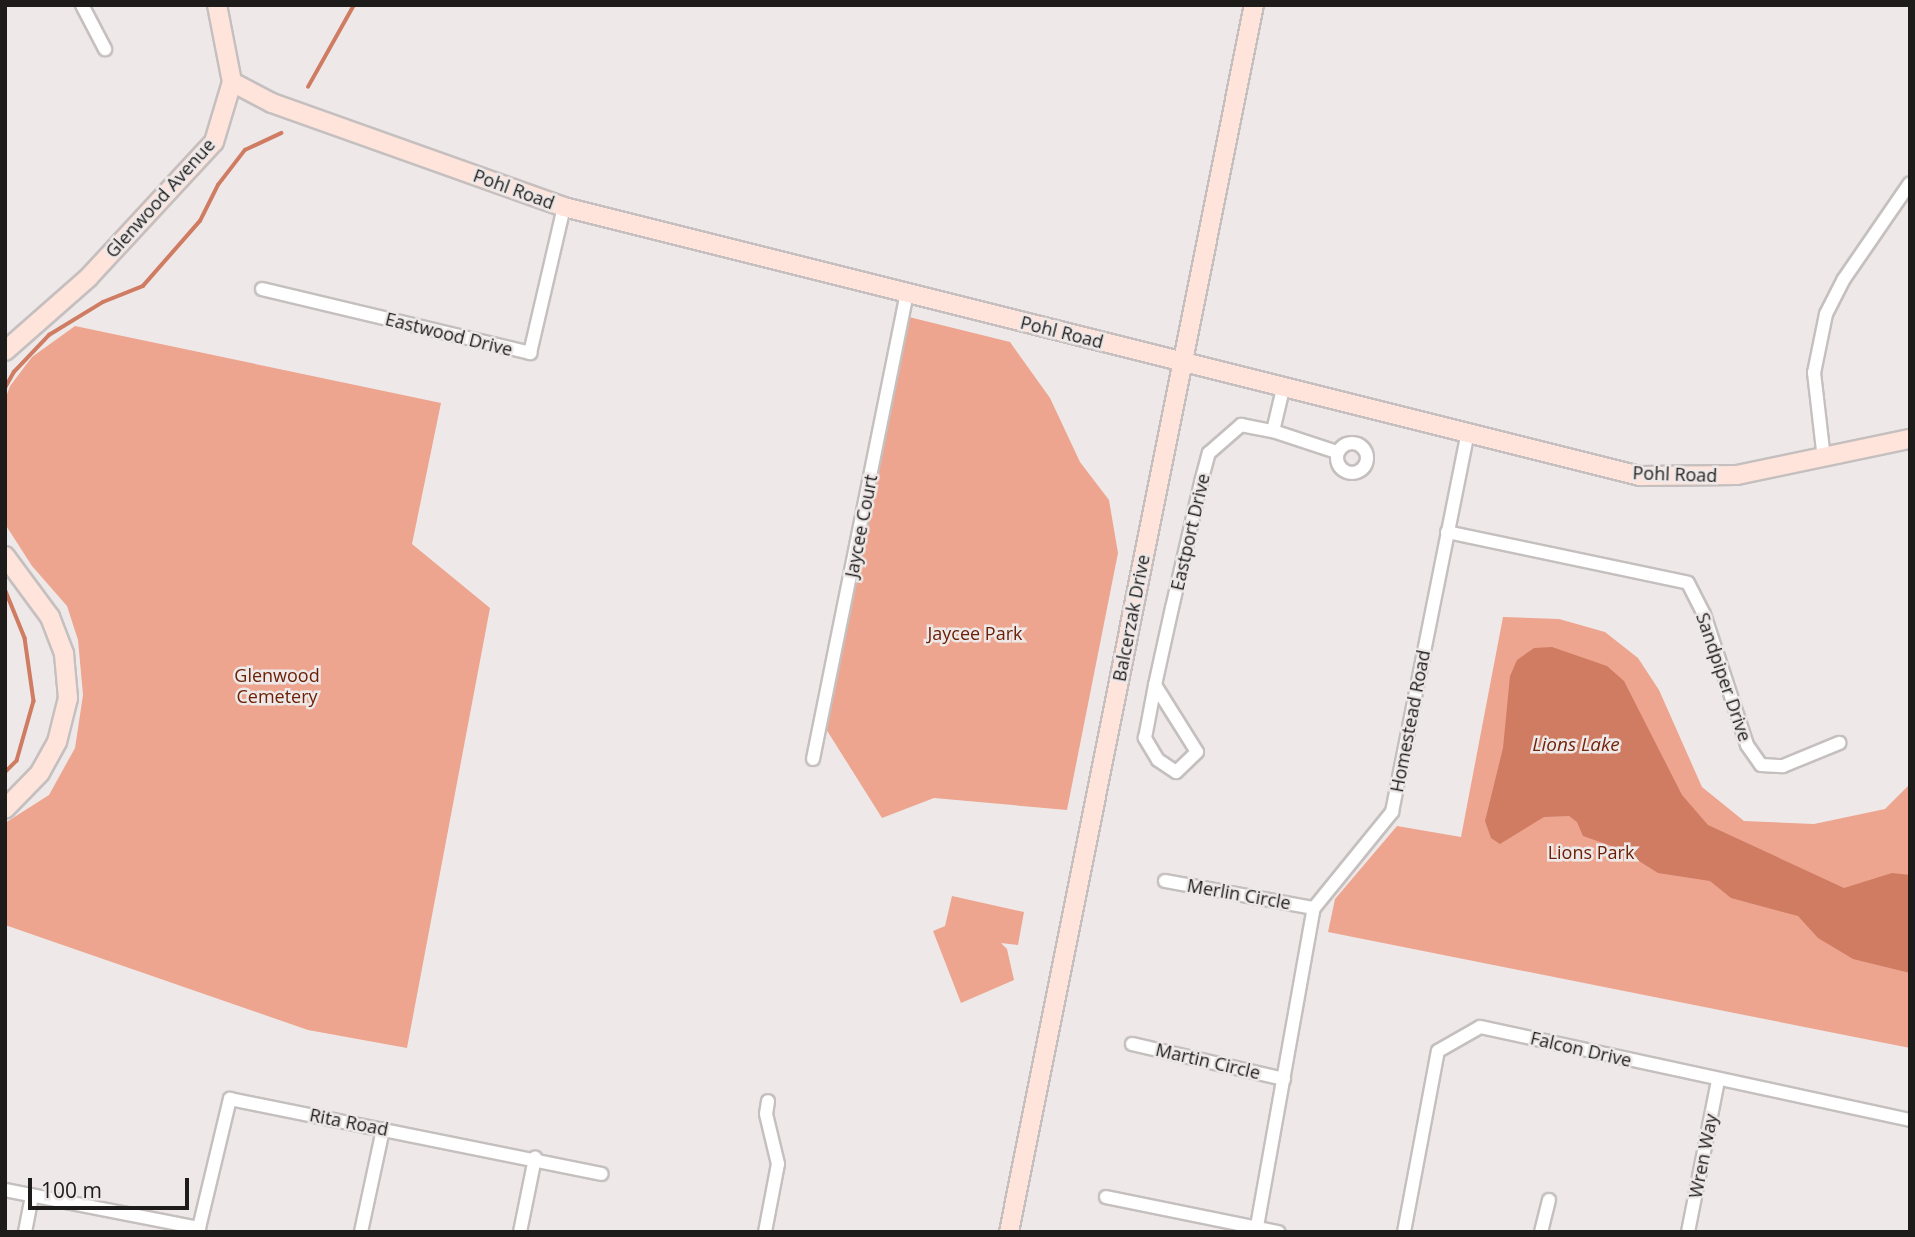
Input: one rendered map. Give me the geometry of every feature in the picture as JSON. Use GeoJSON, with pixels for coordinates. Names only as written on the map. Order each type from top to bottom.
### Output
{"type":"FeatureCollection","features":[{"type":"Feature","properties":{"kind":"street"},"geometry":{"type":"LineString","coordinates":[[82,5],[105,49]]}},
{"type":"Feature","properties":{"kind":"street","name":"Glenwood Avenue"},"geometry":{"type":"LineString","coordinates":[[5,351],[88,278],[214,142],[232,82],[217,5]]}},
{"type":"Feature","properties":{"kind":"street","name":"Balcerzak Drive"},"geometry":{"type":"LineString","coordinates":[[1009,1232],[1254,5]]}},
{"type":"Feature","properties":{"kind":"street","name":"Pohl Road"},"geometry":{"type":"LineString","coordinates":[[232,82],[272,103],[564,207],[1283,389],[1640,476],[1737,475],[1910,439]]}},
{"type":"Feature","properties":{"kind":"street"},"geometry":{"type":"LineString","coordinates":[[1824,459],[1814,373],[1826,314],[1844,279],[1910,183]]}},
{"type":"Feature","properties":{"kind":"street","name":"Eastwood Drive"},"geometry":{"type":"LineString","coordinates":[[262,289],[530,353],[564,207]]}},
{"type":"Feature","properties":{"kind":"street","name":"Jaycee Court"},"geometry":{"type":"LineString","coordinates":[[813,759],[907,293]]}},
{"type":"Feature","properties":{"kind":"street"},"geometry":{"type":"LineString","coordinates":[[1273,431],[1283,389]]}},
{"type":"Feature","properties":{"kind":"street","name":"Eastport Drive"},"geometry":{"type":"LineString","coordinates":[[1155,685],[1197,752],[1176,772],[1158,760],[1145,738],[1155,685],[1209,453],[1241,425],[1273,431],[1337,452]]}},
{"type":"Feature","properties":{"kind":"street","name":"Homestead Road"},"geometry":{"type":"LineString","coordinates":[[1257,1230],[1314,908],[1392,812],[1468,433]]}},
{"type":"Feature","properties":{"kind":"street","name":"Sandpiper Drive"},"geometry":{"type":"LineString","coordinates":[[1447,532],[1688,583],[1704,614],[1747,745],[1761,765],[1783,766],[1839,743]]}},
{"type":"Feature","properties":{"kind":"street"},"geometry":{"type":"LineString","coordinates":[[5,556],[50,617],[64,654],[68,698],[57,742],[40,773],[5,809]]}},
{"type":"Feature","properties":{"kind":"street","name":"Merlin Circle"},"geometry":{"type":"LineString","coordinates":[[1165,881],[1314,908]]}},
{"type":"Feature","properties":{"kind":"street","name":"Falcon Drive"},"geometry":{"type":"LineString","coordinates":[[1404,1232],[1438,1051],[1480,1027],[1910,1120]]}},
{"type":"Feature","properties":{"kind":"street","name":"Martin Circle"},"geometry":{"type":"LineString","coordinates":[[1132,1044],[1284,1079]]}},
{"type":"Feature","properties":{"kind":"street","name":"Wren Way"},"geometry":{"type":"LineString","coordinates":[[1688,1232],[1718,1080]]}},
{"type":"Feature","properties":{"kind":"street","name":"Rita Road"},"geometry":{"type":"LineString","coordinates":[[198,1230],[230,1099],[535,1158],[602,1174]]}},
{"type":"Feature","properties":{"kind":"street"},"geometry":{"type":"LineString","coordinates":[[765,1232],[778,1164],[766,1114],[768,1101]]}},
{"type":"Feature","properties":{"kind":"street"},"geometry":{"type":"LineString","coordinates":[[361,1232],[383,1129]]}},
{"type":"Feature","properties":{"kind":"street"},"geometry":{"type":"LineString","coordinates":[[520,1232],[535,1158]]}},
{"type":"Feature","properties":{"kind":"street"},"geometry":{"type":"LineString","coordinates":[[5,1190],[198,1230]]}},
{"type":"Feature","properties":{"kind":"street"},"geometry":{"type":"LineString","coordinates":[[24,1232],[32,1196]]}},
{"type":"Feature","properties":{"kind":"street"},"geometry":{"type":"LineString","coordinates":[[1106,1197],[1257,1230],[1278,1232]]}},
{"type":"Feature","properties":{"kind":"street"},"geometry":{"type":"LineString","coordinates":[[1541,1232],[1549,1200]]}},
{"type":"Feature","properties":{"kind":"green space","name":"Jaycee Park"},"geometry":{"type":"Polygon","coordinates":[[[909,317],[1010,342],[1050,398],[1080,462],[1109,500],[1118,553],[1067,810],[934,798],[882,818],[826,729],[909,317]]]}},
{"type":"Feature","properties":{"kind":"green space","name":"Glenwood Cemetery"},"geometry":{"type":"Polygon","coordinates":[[[75,326],[441,403],[412,544],[490,608],[407,1048],[308,1030],[5,925],[5,823],[49,795],[75,748],[83,695],[78,640],[67,606],[32,566],[5,524],[5,400],[10,386],[32,357],[75,326]]]}},
{"type":"Feature","properties":{"kind":"green space","name":"Lions Park"},"geometry":{"type":"Polygon","coordinates":[[[1503,617],[1559,619],[1605,632],[1638,658],[1659,690],[1702,787],[1744,821],[1814,824],[1885,809],[1910,784],[1910,1048],[1328,932],[1335,899],[1397,826],[1461,837],[1503,617]]]}},
{"type":"Feature","properties":{"kind":"green space"},"geometry":{"type":"Polygon","coordinates":[[[952,896],[1024,912],[1018,945],[1001,943],[1007,949],[1014,980],[961,1003],[933,931],[945,926],[952,896]]]}},
{"type":"Feature","properties":{"kind":"water","name":"Lions Lake"},"geometry":{"type":"Polygon","coordinates":[[[1552,647],[1607,666],[1624,681],[1682,795],[1708,825],[1844,888],[1892,873],[1910,875],[1910,973],[1853,959],[1818,938],[1798,916],[1731,898],[1710,881],[1658,873],[1620,849],[1583,836],[1577,822],[1569,816],[1544,817],[1500,844],[1491,838],[1485,821],[1503,748],[1510,676],[1517,660],[1534,648],[1552,647]]]}},
{"type":"Feature","properties":{"kind":"waterway"},"geometry":{"type":"LineString","coordinates":[[308,87],[354,5]]}},
{"type":"Feature","properties":{"kind":"waterway"},"geometry":{"type":"LineString","coordinates":[[5,388],[14,372],[49,335],[103,302],[143,286],[200,221],[218,185],[245,150],[281,133]]}},
{"type":"Feature","properties":{"kind":"waterway"},"geometry":{"type":"LineString","coordinates":[[5,589],[25,638],[34,701],[17,761],[5,773]]}}]}
